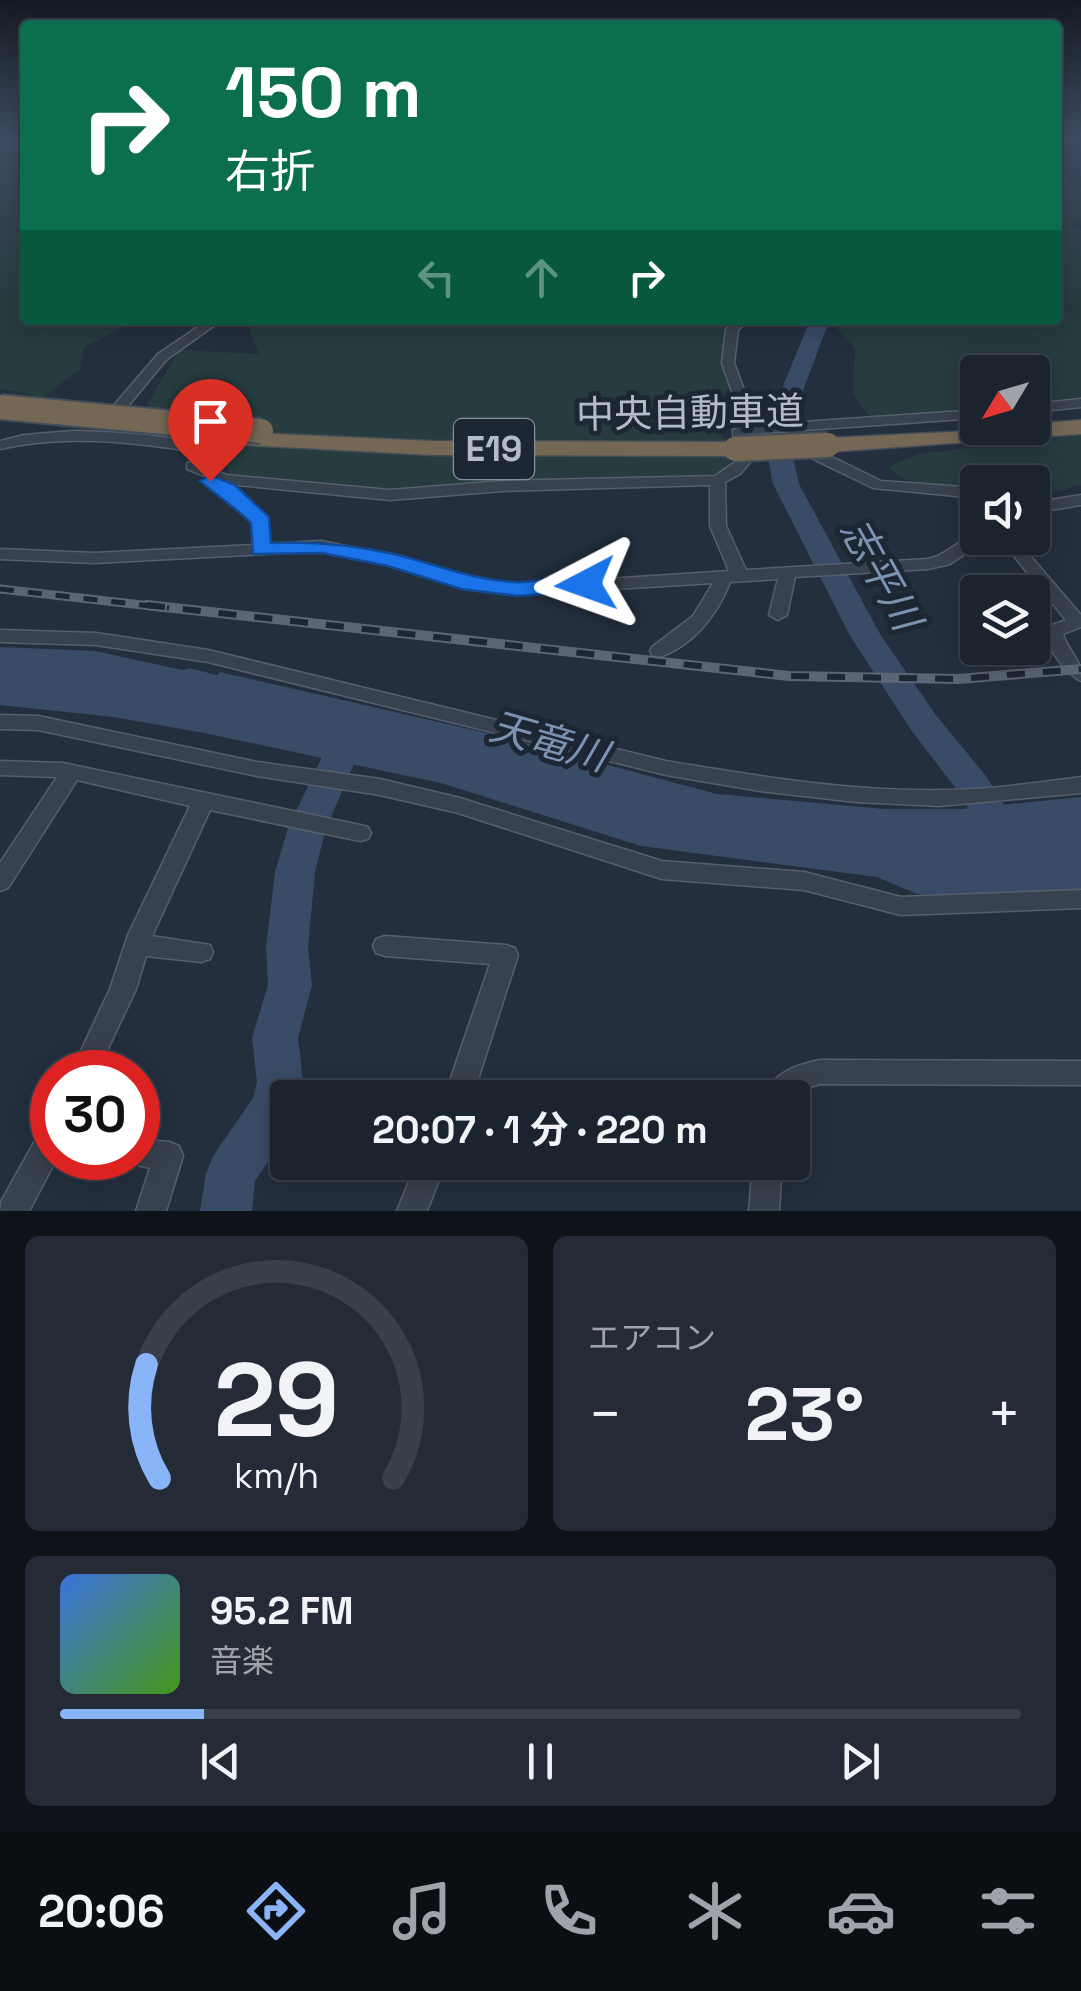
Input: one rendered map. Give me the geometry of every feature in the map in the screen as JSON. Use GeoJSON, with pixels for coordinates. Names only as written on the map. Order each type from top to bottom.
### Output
{"type":"FeatureCollection","features":[{"type":"Feature","properties":{"kind":"highway","name":"中央自動車道"},"geometry":{"type":"LineString","coordinates":[[0,407],[257,436]]}},
{"type":"Feature","properties":{"kind":"highway","name":"中央自動車道"},"geometry":{"type":"LineString","coordinates":[[0,417],[432,448],[822,445],[1081,426]]}},
{"type":"Feature","properties":{"kind":"highway"},"geometry":{"type":"LineString","coordinates":[[1050,420],[1081,417]]}},
{"type":"Feature","properties":{"kind":"highway","name":"中央自動車道"},"geometry":{"type":"LineString","coordinates":[[822,445],[960,429]]}},
{"type":"Feature","properties":{"kind":"street"},"geometry":{"type":"LineString","coordinates":[[114,414],[162,357],[209,325]]}},
{"type":"Feature","properties":{"kind":"street"},"geometry":{"type":"LineString","coordinates":[[192,466],[224,479],[390,495],[502,486],[717,480],[734,474],[741,444],[728,363],[732,329],[736,325]]}},
{"type":"Feature","properties":{"kind":"street"},"geometry":{"type":"LineString","coordinates":[[0,398],[114,414],[204,418],[192,473],[228,490],[262,522],[261,550]]}},
{"type":"Feature","properties":{"kind":"street"},"geometry":{"type":"LineString","coordinates":[[1050,407],[1081,404]]}},
{"type":"Feature","properties":{"kind":"street"},"geometry":{"type":"LineString","coordinates":[[741,444],[800,428],[960,415]]}},
{"type":"Feature","properties":{"kind":"street"},"geometry":{"type":"LineString","coordinates":[[800,428],[878,484],[960,491]]}},
{"type":"Feature","properties":{"kind":"street"},"geometry":{"type":"LineString","coordinates":[[0,445],[43,434],[197,448]]}},
{"type":"Feature","properties":{"kind":"street"},"geometry":{"type":"LineString","coordinates":[[658,651],[702,622],[732,574],[718,526],[717,480]]}},
{"type":"Feature","properties":{"kind":"street"},"geometry":{"type":"LineString","coordinates":[[1050,505],[1081,500]]}},
{"type":"Feature","properties":{"kind":"street"},"geometry":{"type":"LineString","coordinates":[[0,554],[94,558],[322,546],[393,560],[461,582],[517,590],[928,564],[960,550]]}},
{"type":"Feature","properties":{"kind":"street"},"geometry":{"type":"LineString","coordinates":[[1021,555],[1077,622],[1053,631],[1057,644],[1081,675]]}},
{"type":"Feature","properties":{"kind":"street"},"geometry":{"type":"LineString","coordinates":[[778,615],[788,571]]}},
{"type":"Feature","properties":{"kind":"street"},"geometry":{"type":"LineString","coordinates":[[0,636],[96,639],[190,652],[666,768],[729,779],[919,798],[1081,785]]}},
{"type":"Feature","properties":{"kind":"street"},"geometry":{"type":"LineString","coordinates":[[0,722],[38,723],[257,769],[380,788],[460,806],[662,870],[804,882],[900,906],[1081,899]]}},
{"type":"Feature","properties":{"kind":"street"},"geometry":{"type":"LineString","coordinates":[[0,768],[71,773],[360,833]]}},
{"type":"Feature","properties":{"kind":"street"},"geometry":{"type":"LineString","coordinates":[[0,882],[71,773]]}},
{"type":"Feature","properties":{"kind":"street"},"geometry":{"type":"LineString","coordinates":[[94,1050],[123,988],[137,944],[203,802]]}},
{"type":"Feature","properties":{"kind":"street"},"geometry":{"type":"LineString","coordinates":[[137,944],[201,952]]}},
{"type":"Feature","properties":{"kind":"street"},"geometry":{"type":"LineString","coordinates":[[385,946],[506,955],[464,1080]]}},
{"type":"Feature","properties":{"kind":"street"},"geometry":{"type":"LineString","coordinates":[[792,1080],[820,1072],[1081,1072]]}},
{"type":"Feature","properties":{"kind":"street"},"geometry":{"type":"LineString","coordinates":[[151,1211],[168,1156],[160,1155]]}},
{"type":"Feature","properties":{"kind":"street"},"geometry":{"type":"LineString","coordinates":[[13,1211],[30,1180]]}},
{"type":"Feature","properties":{"kind":"street"},"geometry":{"type":"LineString","coordinates":[[412,1211],[425,1180]]}},
{"type":"Feature","properties":{"kind":"street"},"geometry":{"type":"LineString","coordinates":[[764,1211],[767,1180]]}},
{"type":"Feature","properties":{"kind":"green space"},"geometry":{"type":"Polygon","coordinates":[[[0,194],[20,194],[20,325],[127,325],[83,348],[80,369],[44,397],[0,389],[0,194]]]}},
{"type":"Feature","properties":{"kind":"green space"},"geometry":{"type":"Polygon","coordinates":[[[1062,194],[1081,194],[1081,221],[1072,223],[1081,231],[1081,407],[1050,412],[1050,355],[960,355],[960,420],[877,427],[853,393],[855,348],[834,325],[1062,325],[1062,194]]]}},
{"type":"Feature","properties":{"kind":"green space"},"geometry":{"type":"Polygon","coordinates":[[[248,325],[724,325],[736,380],[717,403],[718,424],[731,459],[722,474],[500,480],[404,490],[229,475],[216,414],[144,410],[179,350],[259,354],[248,325]]]}},
{"type":"Feature","properties":{"kind":"green space"},"geometry":{"type":"Polygon","coordinates":[[[1081,435],[1081,485],[1050,493],[1050,465],[960,465],[960,497],[902,478],[888,467],[919,454],[996,445],[1050,445],[1050,439],[1081,435]]]}},
{"type":"Feature","properties":{"kind":"water"},"geometry":{"type":"Polygon","coordinates":[[[0,647],[95,651],[183,670],[217,675],[220,672],[491,734],[717,794],[884,809],[961,809],[1081,797],[1081,889],[994,896],[917,894],[877,877],[641,846],[441,783],[199,732],[113,717],[0,705],[0,647]]]}},
{"type":"Feature","properties":{"kind":"waterway","name":"志平川"},"geometry":{"type":"LineString","coordinates":[[818,325],[791,393],[772,415],[786,484],[865,634],[923,722],[973,785],[1008,842]]}},
{"type":"Feature","properties":{"kind":"waterway"},"geometry":{"type":"LineString","coordinates":[[226,1211],[231,1173],[268,1121],[277,1098],[280,1082],[275,1038],[290,985],[287,947],[295,872],[307,828],[352,730]]}},
{"type":"Feature","properties":{"kind":"railway"},"geometry":{"type":"LineString","coordinates":[[0,589],[169,608]]}},
{"type":"Feature","properties":{"kind":"railway"},"geometry":{"type":"LineString","coordinates":[[147,605],[789,676],[958,679],[1081,669]]}},
{"type":"Feature","properties":{"kind":"route"},"geometry":{"type":"LineString","coordinates":[[210,481],[228,490],[262,522],[261,550],[322,546],[393,560],[461,582],[517,590],[586,584]]}},
{"type":"Feature","properties":{"kind":"water label","name":"天竜川"},"geometry":{"type":"Point","coordinates":[549,741]}}]}
